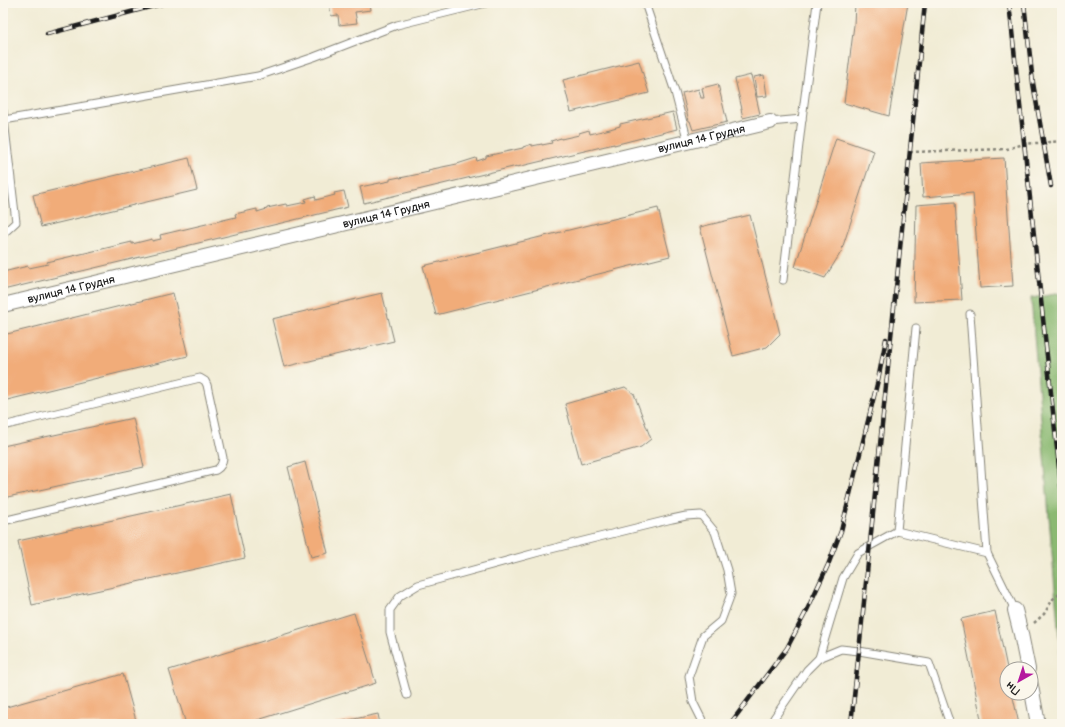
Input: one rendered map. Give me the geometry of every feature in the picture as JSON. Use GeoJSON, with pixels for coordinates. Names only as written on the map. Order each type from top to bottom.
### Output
{"type":"FeatureCollection","features":[{"type":"Feature","properties":{"kind":"street","name":"вулиця 14 Грудня"},"geometry":{"type":"LineString","coordinates":[[3,305],[770,122]]}},
{"type":"Feature","properties":{"kind":"street"},"geometry":{"type":"LineString","coordinates":[[1015,610],[1026,661]]}},
{"type":"Feature","properties":{"kind":"street"},"geometry":{"type":"LineString","coordinates":[[1034,701],[1038,724]]}},
{"type":"Feature","properties":{"kind":"lane"},"geometry":{"type":"LineString","coordinates":[[4,120],[258,76],[314,57],[397,25],[486,3]]}},
{"type":"Feature","properties":{"kind":"lane"},"geometry":{"type":"LineString","coordinates":[[645,3],[675,92],[688,142]]}},
{"type":"Feature","properties":{"kind":"lane"},"geometry":{"type":"LineString","coordinates":[[783,280],[817,3]]}},
{"type":"Feature","properties":{"kind":"lane"},"geometry":{"type":"LineString","coordinates":[[3,111],[16,222],[3,234]]}},
{"type":"Feature","properties":{"kind":"lane"},"geometry":{"type":"LineString","coordinates":[[770,122],[802,119]]}},
{"type":"Feature","properties":{"kind":"lane"},"geometry":{"type":"LineString","coordinates":[[970,314],[987,553],[1015,610]]}},
{"type":"Feature","properties":{"kind":"lane"},"geometry":{"type":"LineString","coordinates":[[897,531],[916,328]]}},
{"type":"Feature","properties":{"kind":"lane"},"geometry":{"type":"LineString","coordinates":[[3,426],[200,378],[207,384],[223,458],[222,463],[216,470],[3,521]]}},
{"type":"Feature","properties":{"kind":"lane"},"geometry":{"type":"LineString","coordinates":[[407,695],[390,632],[390,610],[400,596],[418,585],[539,552],[672,518],[701,515],[715,532],[727,570],[731,594],[721,621],[703,636],[689,676],[693,702],[704,724]]}},
{"type":"Feature","properties":{"kind":"lane"},"geometry":{"type":"LineString","coordinates":[[819,658],[843,578],[858,553],[897,531],[987,553]]}},
{"type":"Feature","properties":{"kind":"lane"},"geometry":{"type":"LineString","coordinates":[[772,724],[774,718],[807,670],[819,658],[841,649],[929,663],[950,724]]}},
{"type":"Feature","properties":{"kind":"path"},"geometry":{"type":"LineString","coordinates":[[910,152],[1008,149],[1024,144],[1062,140]]}},
{"type":"Feature","properties":{"kind":"path"},"geometry":{"type":"LineString","coordinates":[[1021,634],[1044,614],[1053,599],[1062,592]]}},
{"type":"Feature","properties":{"kind":"green space"},"geometry":{"type":"Polygon","coordinates":[[[1062,293],[1062,674],[1031,298],[1062,293]]]}},
{"type":"Feature","properties":{"kind":"building"},"geometry":{"type":"Polygon","coordinates":[[[329,3],[370,3],[371,10],[355,12],[357,23],[339,25],[338,15],[331,16],[329,3]]]}},
{"type":"Feature","properties":{"kind":"building"},"geometry":{"type":"Polygon","coordinates":[[[855,3],[908,3],[889,116],[844,103],[854,25],[855,3]]]}},
{"type":"Feature","properties":{"kind":"building"},"geometry":{"type":"Polygon","coordinates":[[[639,61],[649,93],[571,112],[563,80],[639,61]]]}},
{"type":"Feature","properties":{"kind":"building"},"geometry":{"type":"Polygon","coordinates":[[[751,75],[760,114],[743,118],[735,79],[751,75]]]}},
{"type":"Feature","properties":{"kind":"building"},"geometry":{"type":"Polygon","coordinates":[[[764,75],[767,96],[757,97],[754,77],[764,75]]]}},
{"type":"Feature","properties":{"kind":"building"},"geometry":{"type":"Polygon","coordinates":[[[718,84],[727,122],[693,130],[689,121],[682,93],[699,89],[701,98],[704,98],[702,88],[718,84]]]}},
{"type":"Feature","properties":{"kind":"building"},"geometry":{"type":"Polygon","coordinates":[[[673,112],[677,129],[364,203],[360,187],[390,181],[390,179],[429,172],[428,170],[457,164],[476,158],[477,161],[486,158],[486,156],[523,148],[532,144],[532,146],[552,143],[551,141],[579,135],[579,133],[589,130],[590,134],[620,126],[620,124],[673,112]]]}},
{"type":"Feature","properties":{"kind":"building"},"geometry":{"type":"Polygon","coordinates":[[[836,138],[874,151],[841,252],[825,278],[795,267],[836,138]]]}},
{"type":"Feature","properties":{"kind":"building"},"geometry":{"type":"Polygon","coordinates":[[[189,158],[197,190],[41,227],[33,195],[189,158]]]}},
{"type":"Feature","properties":{"kind":"building"},"geometry":{"type":"Polygon","coordinates":[[[1004,158],[1013,286],[980,288],[973,193],[923,197],[921,163],[1004,158]]]}},
{"type":"Feature","properties":{"kind":"building"},"geometry":{"type":"Polygon","coordinates":[[[344,191],[348,207],[3,290],[3,272],[28,266],[29,268],[48,264],[47,262],[132,242],[132,244],[152,239],[152,241],[161,239],[160,235],[236,217],[235,214],[257,209],[257,212],[286,204],[287,206],[306,202],[305,199],[315,196],[316,200],[344,191]]]}},
{"type":"Feature","properties":{"kind":"building"},"geometry":{"type":"Polygon","coordinates":[[[955,202],[962,300],[914,302],[916,205],[955,202]]]}},
{"type":"Feature","properties":{"kind":"building"},"geometry":{"type":"Polygon","coordinates":[[[658,208],[670,256],[436,315],[423,266],[658,208]]]}},
{"type":"Feature","properties":{"kind":"building"},"geometry":{"type":"Polygon","coordinates":[[[750,215],[780,334],[767,347],[733,356],[700,227],[750,215]]]}},
{"type":"Feature","properties":{"kind":"building"},"geometry":{"type":"Polygon","coordinates":[[[173,293],[188,356],[3,401],[3,335],[173,293]]]}},
{"type":"Feature","properties":{"kind":"building"},"geometry":{"type":"Polygon","coordinates":[[[382,293],[394,341],[284,367],[272,319],[382,293]]]}},
{"type":"Feature","properties":{"kind":"building"},"geometry":{"type":"Polygon","coordinates":[[[625,387],[634,394],[651,439],[641,447],[581,464],[565,404],[625,387]]]}},
{"type":"Feature","properties":{"kind":"building"},"geometry":{"type":"Polygon","coordinates":[[[133,418],[144,467],[3,498],[3,446],[133,418]]]}},
{"type":"Feature","properties":{"kind":"building"},"geometry":{"type":"Polygon","coordinates":[[[305,462],[328,553],[311,557],[288,467],[305,462]]]}},
{"type":"Feature","properties":{"kind":"building"},"geometry":{"type":"Polygon","coordinates":[[[231,494],[245,558],[32,605],[18,541],[231,494]]]}},
{"type":"Feature","properties":{"kind":"building"},"geometry":{"type":"Polygon","coordinates":[[[995,611],[1006,661],[999,661],[999,701],[1014,701],[1019,724],[982,724],[961,619],[995,611]]]}},
{"type":"Feature","properties":{"kind":"building"},"geometry":{"type":"Polygon","coordinates":[[[354,613],[376,683],[245,724],[186,724],[169,670],[354,613]]]}},
{"type":"Feature","properties":{"kind":"building"},"geometry":{"type":"Polygon","coordinates":[[[123,674],[137,724],[3,724],[3,708],[123,674]]]}},
{"type":"Feature","properties":{"kind":"building"},"geometry":{"type":"Polygon","coordinates":[[[378,714],[380,724],[335,724],[335,723],[378,714]]]}},
{"type":"Feature","properties":{"kind":"railway"},"geometry":{"type":"LineString","coordinates":[[47,34],[165,3]]}},
{"type":"Feature","properties":{"kind":"railway"},"geometry":{"type":"LineString","coordinates":[[851,724],[925,3]]}},
{"type":"Feature","properties":{"kind":"railway"},"geometry":{"type":"LineString","coordinates":[[1009,3],[1062,495]]}},
{"type":"Feature","properties":{"kind":"railway"},"geometry":{"type":"LineString","coordinates":[[1024,3],[1033,83],[1051,186]]}},
{"type":"Feature","properties":{"kind":"railway"},"geometry":{"type":"LineString","coordinates":[[730,724],[787,648],[828,565],[841,531],[878,380],[886,339]]}}]}
